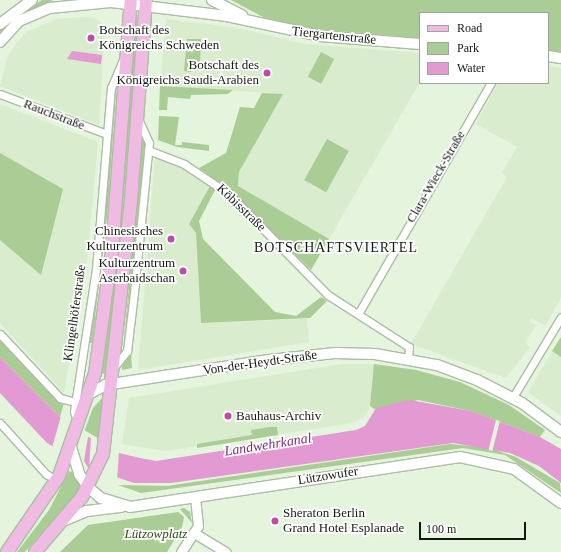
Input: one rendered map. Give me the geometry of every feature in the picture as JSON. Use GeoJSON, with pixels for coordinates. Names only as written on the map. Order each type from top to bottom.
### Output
{"type":"FeatureCollection","features":[{"type":"Feature","properties":{"kind":"main road"},"geometry":{"type":"LineString","coordinates":[[0,24],[32,0]]}},
{"type":"Feature","properties":{"kind":"main road","name":"Tiergartenstraße"},"geometry":{"type":"LineString","coordinates":[[212,0],[249,19]]}},
{"type":"Feature","properties":{"kind":"main road","name":"Tiergartenstraße"},"geometry":{"type":"LineString","coordinates":[[0,42],[19,21],[50,8],[86,2],[146,2],[249,19],[292,32],[419,44]]}},
{"type":"Feature","properties":{"kind":"main road","name":"Klingelhöferstraße"},"geometry":{"type":"LineString","coordinates":[[78,427],[89,394],[99,352],[112,250],[131,2]]}},
{"type":"Feature","properties":{"kind":"main road"},"geometry":{"type":"LineString","coordinates":[[35,552],[64,521],[89,488],[96,475],[105,443],[114,367],[138,118],[146,2]]}},
{"type":"Feature","properties":{"kind":"main road"},"geometry":{"type":"LineString","coordinates":[[549,56],[561,58]]}},
{"type":"Feature","properties":{"kind":"main road","name":"Von-der-Heydt-Straße"},"geometry":{"type":"LineString","coordinates":[[112,384],[336,353],[408,359],[466,375],[513,397],[561,432]]}},
{"type":"Feature","properties":{"kind":"main road"},"geometry":{"type":"LineString","coordinates":[[89,394],[112,384]]}},
{"type":"Feature","properties":{"kind":"main road"},"geometry":{"type":"LineString","coordinates":[[78,427],[71,447],[71,463],[89,488]]}},
{"type":"Feature","properties":{"kind":"main road","name":"Lützowufer"},"geometry":{"type":"LineString","coordinates":[[89,488],[101,498],[130,507],[460,457],[514,469],[561,503]]}},
{"type":"Feature","properties":{"kind":"main road"},"geometry":{"type":"LineString","coordinates":[[7,552],[57,480],[71,463]]}},
{"type":"Feature","properties":{"kind":"main road"},"geometry":{"type":"LineString","coordinates":[[64,521],[90,511],[130,507]]}},
{"type":"Feature","properties":{"kind":"street","name":"Klingelhöferstraße"},"geometry":{"type":"LineString","coordinates":[[78,427],[75,402],[92,300],[111,88],[126,54]]}},
{"type":"Feature","properties":{"kind":"street","name":"Clara-Wieck-Straße"},"geometry":{"type":"LineString","coordinates":[[358,314],[490,84]]}},
{"type":"Feature","properties":{"kind":"street","name":"Rauchstraße"},"geometry":{"type":"LineString","coordinates":[[0,94],[108,134]]}},
{"type":"Feature","properties":{"kind":"street"},"geometry":{"type":"LineString","coordinates":[[114,367],[127,351],[149,143],[138,118]]}},
{"type":"Feature","properties":{"kind":"street","name":"Köbisstraße"},"geometry":{"type":"LineString","coordinates":[[148,150],[215,183],[315,282],[358,314],[409,347],[408,359]]}},
{"type":"Feature","properties":{"kind":"street"},"geometry":{"type":"LineString","coordinates":[[513,397],[561,317]]}},
{"type":"Feature","properties":{"kind":"street"},"geometry":{"type":"LineString","coordinates":[[0,334],[60,398],[75,402]]}},
{"type":"Feature","properties":{"kind":"street"},"geometry":{"type":"LineString","coordinates":[[0,423],[57,480]]}},
{"type":"Feature","properties":{"kind":"street"},"geometry":{"type":"LineString","coordinates":[[181,552],[194,533],[199,522],[195,497]]}},
{"type":"Feature","properties":{"kind":"street"},"geometry":{"type":"LineString","coordinates":[[194,533],[226,552]]}},
{"type":"Feature","properties":{"kind":"shaded area"},"geometry":{"type":"Polygon","coordinates":[[[86,17],[95,18],[105,26],[99,125],[0,86],[8,55],[25,33],[56,19],[86,17]]]}},
{"type":"Feature","properties":{"kind":"shaded area"},"geometry":{"type":"Polygon","coordinates":[[[166,19],[238,28],[305,44],[419,53],[419,84],[329,239],[238,187],[239,172],[283,94],[160,86],[166,19]]]}},
{"type":"Feature","properties":{"kind":"shaded area"},"geometry":{"type":"Polygon","coordinates":[[[549,66],[561,68],[561,298],[545,326],[531,318],[529,321],[536,325],[525,343],[530,347],[506,378],[411,344],[507,177],[502,173],[517,147],[476,124],[497,84],[549,84],[549,66]]]}},
{"type":"Feature","properties":{"kind":"shaded area"},"geometry":{"type":"Polygon","coordinates":[[[0,104],[98,142],[87,261],[64,393],[0,323],[0,104]]]}},
{"type":"Feature","properties":{"kind":"shaded area"},"geometry":{"type":"Polygon","coordinates":[[[155,155],[211,184],[189,224],[196,233],[201,323],[307,319],[309,342],[138,370],[155,155]]]}},
{"type":"Feature","properties":{"kind":"shaded area"},"geometry":{"type":"Polygon","coordinates":[[[561,337],[561,416],[528,392],[561,337]]]}},
{"type":"Feature","properties":{"kind":"shaded area"},"geometry":{"type":"Polygon","coordinates":[[[342,364],[374,364],[375,383],[370,406],[365,416],[353,423],[165,451],[122,444],[129,398],[342,364]]]}},
{"type":"Feature","properties":{"kind":"green space"},"geometry":{"type":"Polygon","coordinates":[[[42,0],[53,0],[27,12],[0,36],[0,30],[11,19],[42,0]]]}},
{"type":"Feature","properties":{"kind":"green space"},"geometry":{"type":"Polygon","coordinates":[[[231,0],[561,0],[561,52],[549,50],[549,12],[419,12],[419,38],[313,29],[265,18],[231,0]]]}},
{"type":"Feature","properties":{"kind":"green space"},"geometry":{"type":"Polygon","coordinates":[[[134,20],[138,21],[120,246],[106,373],[101,374],[120,216],[134,20]]]}},
{"type":"Feature","properties":{"kind":"green space"},"geometry":{"type":"Polygon","coordinates":[[[187,39],[201,39],[200,62],[194,62],[191,72],[184,71],[187,39]]]}},
{"type":"Feature","properties":{"kind":"green space"},"geometry":{"type":"Polygon","coordinates":[[[321,52],[334,59],[321,84],[308,77],[321,52]]]}},
{"type":"Feature","properties":{"kind":"green space"},"geometry":{"type":"Polygon","coordinates":[[[117,80],[108,208],[92,343],[89,343],[103,232],[113,88],[117,80]]]}},
{"type":"Feature","properties":{"kind":"green space"},"geometry":{"type":"Polygon","coordinates":[[[160,86],[233,90],[228,94],[191,95],[190,99],[168,97],[167,110],[159,110],[160,86]]]}},
{"type":"Feature","properties":{"kind":"green space"},"geometry":{"type":"Polygon","coordinates":[[[262,93],[283,94],[239,172],[238,186],[329,239],[311,270],[228,189],[199,168],[226,153],[240,107],[254,108],[262,93]]]}},
{"type":"Feature","properties":{"kind":"green space"},"geometry":{"type":"Polygon","coordinates":[[[159,116],[179,117],[175,145],[182,145],[182,142],[209,145],[209,151],[177,147],[158,140],[159,116]]]}},
{"type":"Feature","properties":{"kind":"green space"},"geometry":{"type":"Polygon","coordinates":[[[143,135],[146,141],[142,189],[123,349],[143,135]]]}},
{"type":"Feature","properties":{"kind":"green space"},"geometry":{"type":"Polygon","coordinates":[[[327,139],[349,151],[326,192],[304,180],[327,139]]]}},
{"type":"Feature","properties":{"kind":"green space"},"geometry":{"type":"Polygon","coordinates":[[[0,153],[63,189],[41,275],[0,240],[0,153]]]}},
{"type":"Feature","properties":{"kind":"green space"},"geometry":{"type":"Polygon","coordinates":[[[211,184],[216,188],[199,221],[203,239],[275,312],[296,316],[321,297],[327,301],[310,318],[201,323],[196,233],[189,224],[211,184]]]}},
{"type":"Feature","properties":{"kind":"green space"},"geometry":{"type":"Polygon","coordinates":[[[561,337],[561,357],[552,351],[561,337]]]}},
{"type":"Feature","properties":{"kind":"green space"},"geometry":{"type":"Polygon","coordinates":[[[0,338],[64,403],[60,417],[0,357],[0,338]]]}},
{"type":"Feature","properties":{"kind":"green space"},"geometry":{"type":"Polygon","coordinates":[[[131,352],[132,368],[122,370],[122,366],[131,352]]]}},
{"type":"Feature","properties":{"kind":"green space"},"geometry":{"type":"Polygon","coordinates":[[[374,364],[416,370],[460,382],[509,405],[545,430],[540,437],[471,411],[418,400],[374,409],[370,406],[374,364]]]}},
{"type":"Feature","properties":{"kind":"green space"},"geometry":{"type":"Polygon","coordinates":[[[103,397],[98,439],[84,432],[93,408],[103,397]]]}},
{"type":"Feature","properties":{"kind":"green space"},"geometry":{"type":"Polygon","coordinates":[[[277,427],[278,435],[197,448],[197,444],[252,435],[251,430],[277,427]]]}},
{"type":"Feature","properties":{"kind":"green space"},"geometry":{"type":"Polygon","coordinates":[[[450,444],[489,448],[516,457],[560,483],[561,493],[505,455],[463,448],[141,493],[118,485],[167,486],[450,444]]]}},
{"type":"Feature","properties":{"kind":"green space"},"geometry":{"type":"Polygon","coordinates":[[[69,471],[76,473],[82,487],[25,552],[17,552],[49,510],[69,471]]]}},
{"type":"Feature","properties":{"kind":"green space"},"geometry":{"type":"Polygon","coordinates":[[[184,508],[190,512],[192,523],[180,509],[184,508]]]}},
{"type":"Feature","properties":{"kind":"green space","name":"Lützowplatz"},"geometry":{"type":"Polygon","coordinates":[[[178,512],[184,517],[182,527],[167,552],[60,552],[88,525],[178,512]]]}},
{"type":"Feature","properties":{"kind":"water"},"geometry":{"type":"Polygon","coordinates":[[[72,51],[102,55],[101,64],[67,59],[72,51]]]}},
{"type":"Feature","properties":{"kind":"water","name":"Landwehrkanal"},"geometry":{"type":"Polygon","coordinates":[[[0,357],[60,417],[119,453],[140,458],[156,461],[356,430],[365,426],[376,408],[410,400],[471,411],[540,437],[561,449],[561,483],[539,466],[510,453],[453,443],[171,483],[134,483],[89,468],[47,443],[0,393],[0,357]]]}},
{"type":"Feature","properties":{"kind":"pier"},"geometry":{"type":"Polygon","coordinates":[[[61,416],[119,451],[117,482],[81,466],[52,448],[61,416]],[[88,437],[84,461],[89,469],[91,438],[88,437]]]}},
{"type":"Feature","properties":{"kind":"pier"},"geometry":{"type":"Polygon","coordinates":[[[496,420],[500,421],[492,451],[489,450],[496,420]]]}},
{"type":"Feature","properties":{"kind":"place","name":"Botschaft des Königreichs Schweden"},"geometry":{"type":"Point","coordinates":[91,38]}},
{"type":"Feature","properties":{"kind":"place","name":"Botschaft des Königreichs Saudi-Arabien"},"geometry":{"type":"Point","coordinates":[267,73]}},
{"type":"Feature","properties":{"kind":"place","name":"Chinesisches Kulturzentrum"},"geometry":{"type":"Point","coordinates":[171,239]}},
{"type":"Feature","properties":{"kind":"place","name":"Kulturzentrum Aserbaidschan"},"geometry":{"type":"Point","coordinates":[183,271]}},
{"type":"Feature","properties":{"kind":"place","name":"Bauhaus-Archiv"},"geometry":{"type":"Point","coordinates":[228,416]}},
{"type":"Feature","properties":{"kind":"place","name":"Sheraton Berlin Grand Hotel Esplanade"},"geometry":{"type":"Point","coordinates":[275,521]}},
{"type":"Feature","properties":{"kind":"district","name":"BOTSCHAFTSVIERTEL"},"geometry":{"type":"Point","coordinates":[336,248]}}]}
